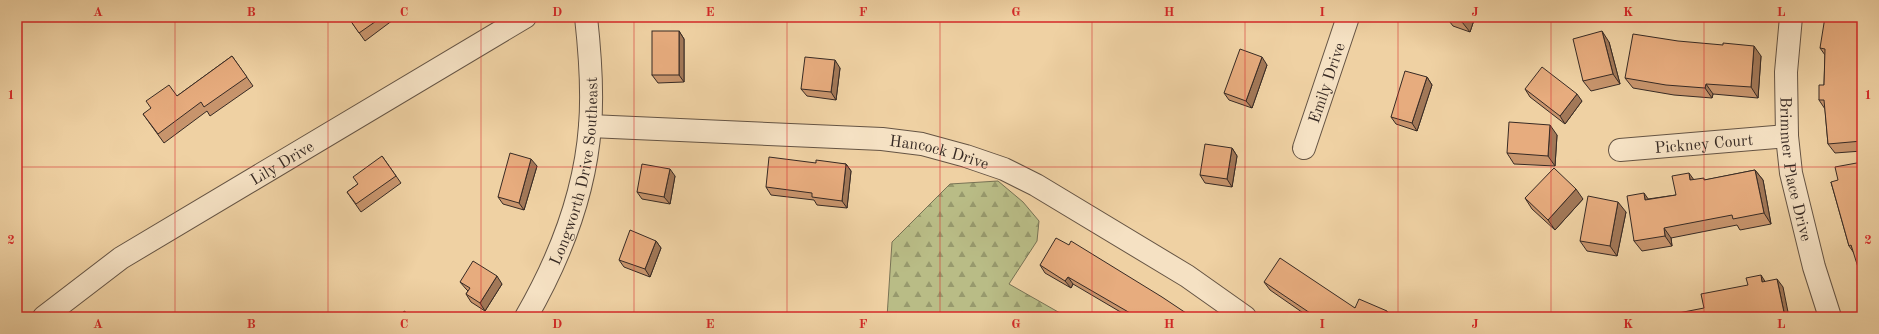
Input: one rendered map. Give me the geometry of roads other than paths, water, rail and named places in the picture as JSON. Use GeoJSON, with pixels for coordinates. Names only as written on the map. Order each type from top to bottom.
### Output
{"type":"FeatureCollection","features":[{"type":"Feature","properties":{"kind":"street","name":"Lily Drive"},"geometry":{"type":"LineString","coordinates":[[44,317],[121,258],[525,17]]}},
{"type":"Feature","properties":{"kind":"street","name":"Longworth Drive Southeast"},"geometry":{"type":"LineString","coordinates":[[526,317],[543,287],[559,253],[575,210],[584,169],[590,126],[590,82],[586,17]]}},
{"type":"Feature","properties":{"kind":"street","name":"Emily Drive"},"geometry":{"type":"LineString","coordinates":[[1304,148],[1348,17]]}},
{"type":"Feature","properties":{"kind":"street","name":"Brimmer Place Drive"},"geometry":{"type":"LineString","coordinates":[[1791,17],[1786,72],[1787,136],[1791,173],[1800,215],[1814,267],[1830,317]]}},
{"type":"Feature","properties":{"kind":"street","name":"Hancock Drive"},"geometry":{"type":"LineString","coordinates":[[590,126],[882,139],[922,144],[966,156],[1004,169],[1036,185],[1187,276],[1245,317]]}},
{"type":"Feature","properties":{"kind":"street","name":"Pickney Court"},"geometry":{"type":"LineString","coordinates":[[1620,150],[1787,136]]}}]}
